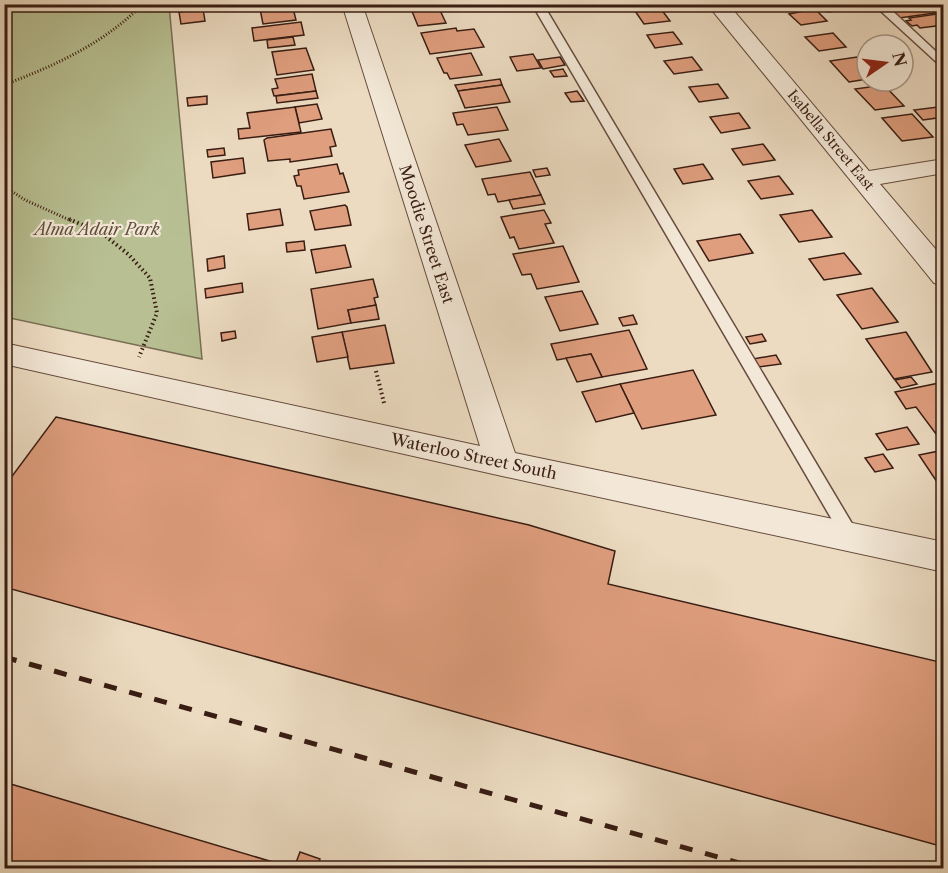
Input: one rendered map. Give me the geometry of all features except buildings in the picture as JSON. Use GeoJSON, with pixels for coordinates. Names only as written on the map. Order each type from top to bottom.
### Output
{"type":"FeatureCollection","features":[{"type":"Feature","properties":{"kind":"street","name":"Moodie Street East"},"geometry":{"type":"LineString","coordinates":[[352,4],[502,463]]}},
{"type":"Feature","properties":{"kind":"street","name":"Isabella Street East"},"geometry":{"type":"LineString","coordinates":[[717,4],[944,277]]}},
{"type":"Feature","properties":{"kind":"street"},"geometry":{"type":"LineString","coordinates":[[863,179],[944,166]]}},
{"type":"Feature","properties":{"kind":"street","name":"Waterloo Street South"},"geometry":{"type":"LineString","coordinates":[[4,353],[502,463],[944,557]]}},
{"type":"Feature","properties":{"kind":"lane"},"geometry":{"type":"LineString","coordinates":[[537,4],[851,537]]}},
{"type":"Feature","properties":{"kind":"lane"},"geometry":{"type":"LineString","coordinates":[[879,4],[944,66]]}},
{"type":"Feature","properties":{"kind":"path"},"geometry":{"type":"LineString","coordinates":[[4,85],[74,56],[102,40],[129,20],[143,4]]}},
{"type":"Feature","properties":{"kind":"path"},"geometry":{"type":"LineString","coordinates":[[4,186],[25,200],[103,234],[128,254],[150,278],[157,313],[130,381]]}},
{"type":"Feature","properties":{"kind":"path"},"geometry":{"type":"LineString","coordinates":[[376,371],[384,403]]}},
{"type":"Feature","properties":{"kind":"green space","name":"Alma Adair Park"},"geometry":{"type":"Polygon","coordinates":[[[5,4],[172,5],[169,5],[202,359],[5,317],[5,4]]]}},
{"type":"Feature","properties":{"kind":"railway"},"geometry":{"type":"LineString","coordinates":[[4,657],[757,868]]}}]}
